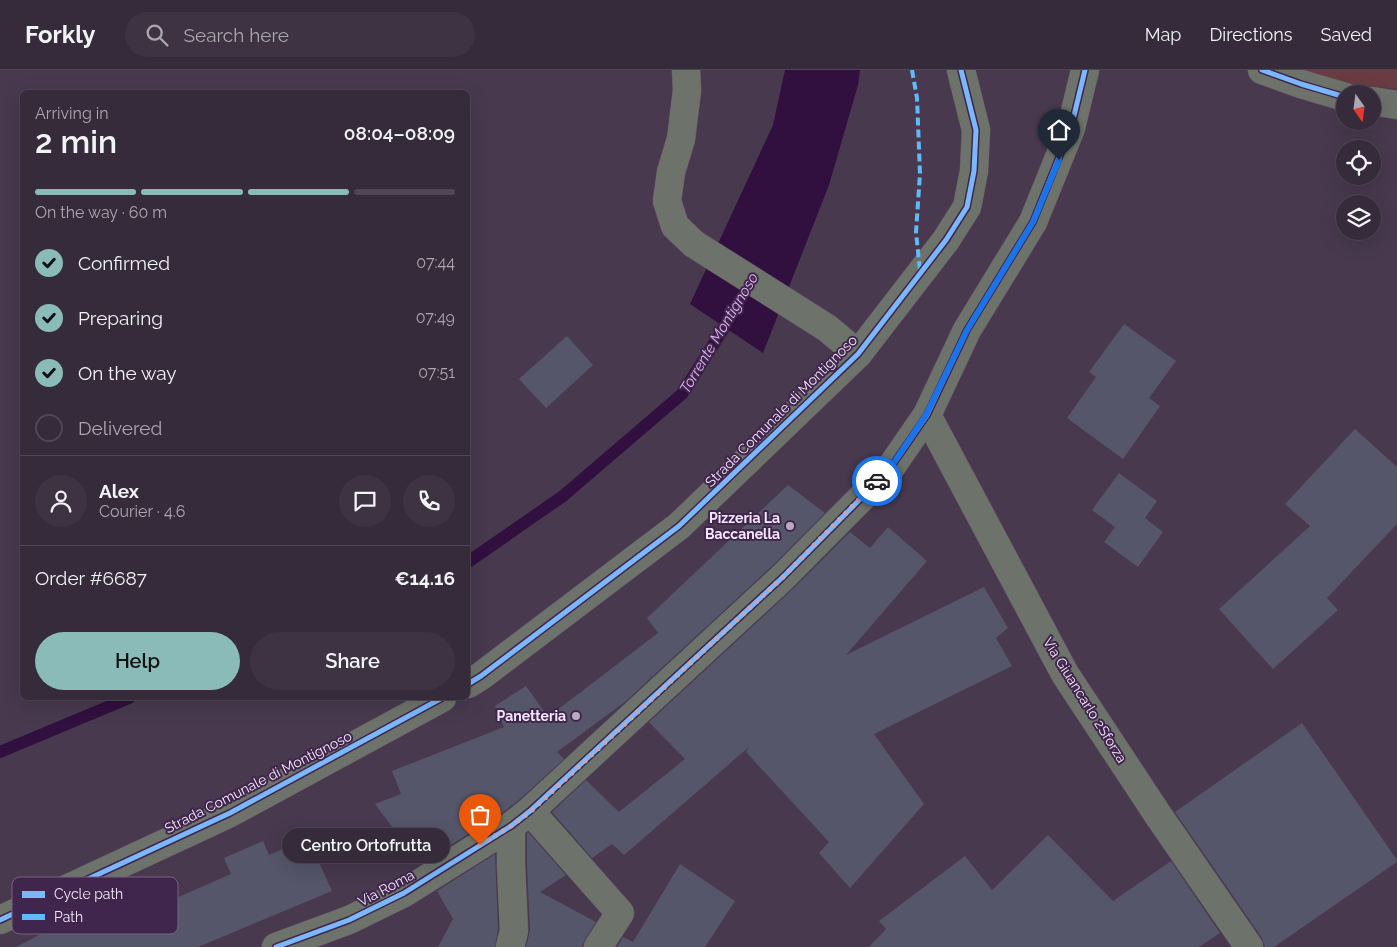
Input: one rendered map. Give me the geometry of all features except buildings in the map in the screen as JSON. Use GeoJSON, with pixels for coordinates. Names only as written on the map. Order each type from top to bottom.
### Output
{"type":"FeatureCollection","features":[{"type":"Feature","properties":{"kind":"street"},"geometry":{"type":"LineString","coordinates":[[686,70],[687,90],[681,139],[671,172],[667,201],[675,226],[694,244],[827,328],[858,354]]}},
{"type":"Feature","properties":{"kind":"street","name":"Strada Comunale di Montignoso"},"geometry":{"type":"LineString","coordinates":[[470,683],[679,526],[858,354],[946,240],[967,207],[974,171],[976,130],[961,70]]}},
{"type":"Feature","properties":{"kind":"street","name":"Via Roma"},"geometry":{"type":"LineString","coordinates":[[276,947],[350,920],[404,893],[520,819],[783,577],[889,470],[926,415],[967,330],[1033,222],[1071,128],[1085,70]]}},
{"type":"Feature","properties":{"kind":"street"},"geometry":{"type":"LineString","coordinates":[[1262,70],[1336,94]]}},
{"type":"Feature","properties":{"kind":"street"},"geometry":{"type":"LineString","coordinates":[[1381,102],[1397,105]]}},
{"type":"Feature","properties":{"kind":"street","name":"Via Giuancarlo 2Sforza"},"geometry":{"type":"LineString","coordinates":[[926,415],[1066,674],[1158,815],[1249,947]]}},
{"type":"Feature","properties":{"kind":"street","name":"Strada Comunale di Montignoso"},"geometry":{"type":"LineString","coordinates":[[92,877],[230,813],[438,700]]}},
{"type":"Feature","properties":{"kind":"street"},"geometry":{"type":"LineString","coordinates":[[510,947],[514,931],[511,865],[520,819]]}},
{"type":"Feature","properties":{"kind":"street"},"geometry":{"type":"LineString","coordinates":[[520,819],[620,912],[598,947]]}},
{"type":"Feature","properties":{"kind":"street","name":"Strada Comunale di Montignoso"},"geometry":{"type":"LineString","coordinates":[[0,920],[12,914]]}},
{"type":"Feature","properties":{"kind":"shaded area"},"geometry":{"type":"Polygon","coordinates":[[[785,70],[860,70],[858,85],[829,185],[763,353],[690,304],[773,125],[785,70]]]}},
{"type":"Feature","properties":{"kind":"shaded area"},"geometry":{"type":"Polygon","coordinates":[[[1289,70],[1397,70],[1397,89],[1381,87],[1381,85],[1356,85],[1315,81],[1289,70]]]}},
{"type":"Feature","properties":{"kind":"waterway","name":"Torrente Montignoso"},"geometry":{"type":"LineString","coordinates":[[470,561],[563,496],[682,394],[734,312]]}},
{"type":"Feature","properties":{"kind":"waterway","name":"Torrente Montignoso"},"geometry":{"type":"LineString","coordinates":[[0,752],[124,700]]}},
{"type":"Feature","properties":{"kind":"marked path"},"geometry":{"type":"LineString","coordinates":[[912,70],[917,98],[920,174],[916,232],[920,271]]}},
{"type":"Feature","properties":{"kind":"cycle path"},"geometry":{"type":"LineString","coordinates":[[470,683],[679,526],[858,354],[946,240],[967,207],[974,171],[976,130],[961,70]]}},
{"type":"Feature","properties":{"kind":"cycle path"},"geometry":{"type":"LineString","coordinates":[[276,947],[349,920],[404,893],[511,826],[530,811],[783,577],[889,470],[927,415],[967,330],[1033,222],[1071,128],[1085,70]]}},
{"type":"Feature","properties":{"kind":"cycle path"},"geometry":{"type":"LineString","coordinates":[[1262,70],[1336,94]]}},
{"type":"Feature","properties":{"kind":"cycle path"},"geometry":{"type":"LineString","coordinates":[[92,877],[230,813],[438,700]]}},
{"type":"Feature","properties":{"kind":"cycle path"},"geometry":{"type":"LineString","coordinates":[[0,920],[12,914]]}},
{"type":"Feature","properties":{"kind":"way so far"},"geometry":{"type":"LineString","coordinates":[[480,845],[530,812],[783,577],[877,481]]}},
{"type":"Feature","properties":{"kind":"place","name":"Pizzeria La Baccanella"},"geometry":{"type":"Point","coordinates":[790,526]}},
{"type":"Feature","properties":{"kind":"place","name":"Panetteria"},"geometry":{"type":"Point","coordinates":[576,716]}},
{"type":"Feature","properties":{"kind":"place","name":"Centro Ortofrutta"},"geometry":{"type":"Point","coordinates":[480,845]}},
{"type":"Feature","properties":{"kind":"route"},"geometry":{"type":"LineString","coordinates":[[877,481],[889,470],[926,415],[967,330],[1033,222],[1059,160]]}}]}
